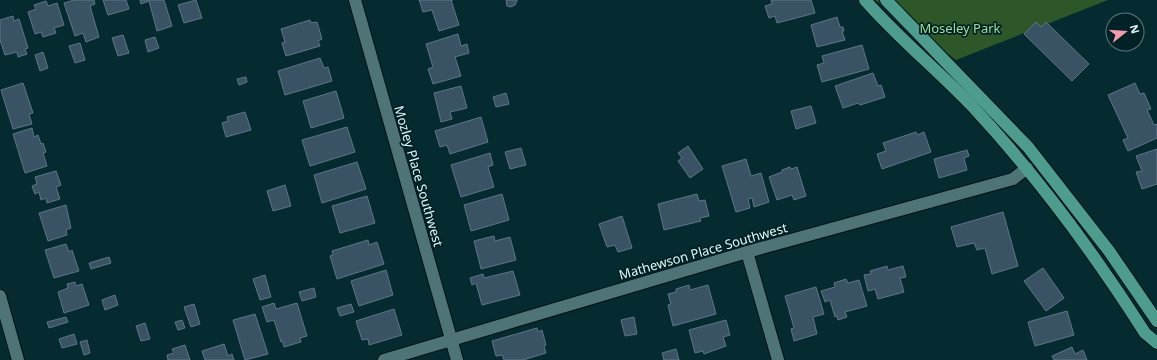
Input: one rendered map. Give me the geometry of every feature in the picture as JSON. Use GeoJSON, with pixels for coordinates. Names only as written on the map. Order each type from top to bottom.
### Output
{"type":"FeatureCollection","features":[{"type":"Feature","properties":{"kind":"main road"},"geometry":{"type":"LineString","coordinates":[[865,0],[972,106],[1027,168],[1093,256],[1145,333],[1157,343]]}},
{"type":"Feature","properties":{"kind":"main road"},"geometry":{"type":"LineString","coordinates":[[886,0],[1028,147],[1109,251],[1157,321]]}},
{"type":"Feature","properties":{"kind":"street","name":"Mozley Place Southwest"},"geometry":{"type":"LineString","coordinates":[[354,0],[457,360]]}},
{"type":"Feature","properties":{"kind":"street","name":"Mathewson Place Southwest"},"geometry":{"type":"LineString","coordinates":[[384,360],[747,252],[1013,179],[1027,168]]}},
{"type":"Feature","properties":{"kind":"street"},"geometry":{"type":"LineString","coordinates":[[747,252],[778,360]]}},
{"type":"Feature","properties":{"kind":"street"},"geometry":{"type":"LineString","coordinates":[[0,296],[18,360]]}},
{"type":"Feature","properties":{"kind":"green space","name":"Moseley Park"},"geometry":{"type":"Polygon","coordinates":[[[875,0],[1108,0],[956,60],[875,0]]]}},
{"type":"Feature","properties":{"kind":"building"},"geometry":{"type":"Polygon","coordinates":[[[74,0],[94,0],[95,4],[90,6],[99,37],[86,42],[83,33],[75,36],[64,3],[74,0]]]}},
{"type":"Feature","properties":{"kind":"building"},"geometry":{"type":"Polygon","coordinates":[[[103,0],[126,0],[129,9],[108,15],[103,0]]]}},
{"type":"Feature","properties":{"kind":"building"},"geometry":{"type":"Polygon","coordinates":[[[140,0],[164,0],[172,26],[157,31],[149,1],[141,4],[140,0]]]}},
{"type":"Feature","properties":{"kind":"building"},"geometry":{"type":"Polygon","coordinates":[[[196,0],[202,18],[184,23],[178,5],[196,0]]]}},
{"type":"Feature","properties":{"kind":"building"},"geometry":{"type":"Polygon","coordinates":[[[419,0],[451,0],[459,25],[439,31],[432,10],[423,12],[419,0]]]}},
{"type":"Feature","properties":{"kind":"building"},"geometry":{"type":"Polygon","coordinates":[[[506,0],[517,1],[515,5],[511,7],[507,6],[506,0]]]}},
{"type":"Feature","properties":{"kind":"building"},"geometry":{"type":"Polygon","coordinates":[[[771,0],[811,0],[815,13],[777,23],[775,16],[769,18],[765,6],[772,4],[771,0]]]}},
{"type":"Feature","properties":{"kind":"building"},"geometry":{"type":"Polygon","coordinates":[[[46,1],[48,6],[57,3],[64,25],[54,28],[56,33],[43,37],[41,32],[35,34],[28,12],[36,9],[34,5],[46,1]]]}},
{"type":"Feature","properties":{"kind":"building"},"geometry":{"type":"Polygon","coordinates":[[[13,16],[14,21],[19,19],[28,48],[25,49],[27,54],[18,57],[17,52],[5,55],[0,40],[0,20],[13,16]]]}},
{"type":"Feature","properties":{"kind":"building"},"geometry":{"type":"Polygon","coordinates":[[[837,17],[840,27],[843,27],[844,31],[842,31],[845,40],[817,47],[811,25],[837,17]]]}},
{"type":"Feature","properties":{"kind":"building"},"geometry":{"type":"Polygon","coordinates":[[[310,20],[311,23],[317,22],[322,39],[318,41],[320,46],[286,56],[282,43],[285,42],[281,29],[310,20]]]}},
{"type":"Feature","properties":{"kind":"building"},"geometry":{"type":"Polygon","coordinates":[[[1036,22],[1041,27],[1046,22],[1089,64],[1072,81],[1024,34],[1036,22]]]}},
{"type":"Feature","properties":{"kind":"building"},"geometry":{"type":"Polygon","coordinates":[[[458,34],[461,46],[467,44],[469,53],[455,57],[461,76],[433,84],[428,69],[433,67],[426,44],[458,34]]]}},
{"type":"Feature","properties":{"kind":"building"},"geometry":{"type":"Polygon","coordinates":[[[123,35],[129,53],[118,56],[112,38],[123,35]]]}},
{"type":"Feature","properties":{"kind":"building"},"geometry":{"type":"Polygon","coordinates":[[[155,37],[159,48],[148,52],[145,40],[155,37]]]}},
{"type":"Feature","properties":{"kind":"building"},"geometry":{"type":"Polygon","coordinates":[[[80,43],[85,60],[75,63],[69,46],[80,43]]]}},
{"type":"Feature","properties":{"kind":"building"},"geometry":{"type":"Polygon","coordinates":[[[862,45],[869,69],[822,82],[817,65],[824,63],[822,56],[862,45]]]}},
{"type":"Feature","properties":{"kind":"building"},"geometry":{"type":"Polygon","coordinates":[[[43,52],[48,68],[40,71],[35,55],[43,52]]]}},
{"type":"Feature","properties":{"kind":"building"},"geometry":{"type":"Polygon","coordinates":[[[320,58],[324,68],[328,67],[332,81],[285,95],[278,71],[320,58]]]}},
{"type":"Feature","properties":{"kind":"building"},"geometry":{"type":"Polygon","coordinates":[[[873,73],[878,86],[881,85],[885,97],[860,105],[858,103],[843,108],[835,86],[873,73]]]}},
{"type":"Feature","properties":{"kind":"building"},"geometry":{"type":"Polygon","coordinates":[[[246,77],[247,82],[239,85],[237,79],[246,77]]]}},
{"type":"Feature","properties":{"kind":"building"},"geometry":{"type":"Polygon","coordinates":[[[23,83],[33,113],[29,114],[32,124],[13,129],[1,90],[23,83]]]}},
{"type":"Feature","properties":{"kind":"building"},"geometry":{"type":"Polygon","coordinates":[[[1135,83],[1140,94],[1144,93],[1151,109],[1147,110],[1154,125],[1157,124],[1157,138],[1128,151],[1123,140],[1128,138],[1108,95],[1135,83]]]}},
{"type":"Feature","properties":{"kind":"building"},"geometry":{"type":"Polygon","coordinates":[[[461,86],[467,108],[450,112],[452,119],[441,122],[434,93],[461,86]]]}},
{"type":"Feature","properties":{"kind":"building"},"geometry":{"type":"Polygon","coordinates":[[[336,91],[344,118],[311,128],[303,101],[336,91]]]}},
{"type":"Feature","properties":{"kind":"building"},"geometry":{"type":"Polygon","coordinates":[[[506,93],[509,104],[496,107],[493,97],[506,93]]]}},
{"type":"Feature","properties":{"kind":"building"},"geometry":{"type":"Polygon","coordinates":[[[811,106],[816,123],[796,129],[791,111],[811,106]]]}},
{"type":"Feature","properties":{"kind":"building"},"geometry":{"type":"Polygon","coordinates":[[[245,112],[251,130],[226,137],[222,123],[228,121],[227,117],[245,112]]]}},
{"type":"Feature","properties":{"kind":"building"},"geometry":{"type":"Polygon","coordinates":[[[481,117],[488,142],[450,154],[447,145],[440,147],[435,131],[481,117]]]}},
{"type":"Feature","properties":{"kind":"building"},"geometry":{"type":"Polygon","coordinates":[[[347,127],[355,152],[310,166],[302,140],[347,127]]]}},
{"type":"Feature","properties":{"kind":"building"},"geometry":{"type":"Polygon","coordinates":[[[32,128],[34,137],[38,135],[41,144],[43,143],[46,152],[43,153],[47,166],[25,173],[13,134],[32,128]]]}},
{"type":"Feature","properties":{"kind":"building"},"geometry":{"type":"Polygon","coordinates":[[[916,132],[917,135],[924,132],[931,152],[882,169],[877,154],[886,151],[883,143],[916,132]]]}},
{"type":"Feature","properties":{"kind":"building"},"geometry":{"type":"Polygon","coordinates":[[[688,146],[703,169],[690,178],[678,161],[682,158],[678,153],[688,146]]]}},
{"type":"Feature","properties":{"kind":"building"},"geometry":{"type":"Polygon","coordinates":[[[521,148],[526,165],[510,169],[505,152],[521,148]]]}},
{"type":"Feature","properties":{"kind":"building"},"geometry":{"type":"Polygon","coordinates":[[[1157,149],[1157,184],[1142,189],[1136,172],[1142,171],[1136,156],[1157,149]]]}},
{"type":"Feature","properties":{"kind":"building"},"geometry":{"type":"Polygon","coordinates":[[[967,150],[969,156],[964,158],[967,170],[939,178],[934,159],[967,150]]]}},
{"type":"Feature","properties":{"kind":"building"},"geometry":{"type":"Polygon","coordinates":[[[490,153],[493,165],[488,167],[494,187],[461,197],[451,165],[490,153]]]}},
{"type":"Feature","properties":{"kind":"building"},"geometry":{"type":"Polygon","coordinates":[[[746,159],[751,176],[761,173],[769,202],[754,207],[752,198],[748,199],[750,208],[736,212],[722,166],[746,159]]]}},
{"type":"Feature","properties":{"kind":"building"},"geometry":{"type":"Polygon","coordinates":[[[357,162],[366,189],[322,203],[314,175],[357,162]]]}},
{"type":"Feature","properties":{"kind":"building"},"geometry":{"type":"Polygon","coordinates":[[[790,167],[791,169],[797,167],[806,196],[794,200],[792,195],[777,200],[769,177],[790,167]]]}},
{"type":"Feature","properties":{"kind":"building"},"geometry":{"type":"Polygon","coordinates":[[[56,171],[61,185],[56,187],[60,199],[47,203],[46,198],[41,200],[39,192],[35,194],[32,186],[37,184],[35,177],[56,171]]]}},
{"type":"Feature","properties":{"kind":"building"},"geometry":{"type":"Polygon","coordinates":[[[285,185],[291,206],[273,211],[267,191],[285,185]]]}},
{"type":"Feature","properties":{"kind":"building"},"geometry":{"type":"Polygon","coordinates":[[[502,194],[509,220],[471,231],[464,205],[502,194]]]}},
{"type":"Feature","properties":{"kind":"building"},"geometry":{"type":"Polygon","coordinates":[[[697,194],[699,201],[705,200],[709,216],[700,218],[701,221],[664,230],[658,204],[697,194]]]}},
{"type":"Feature","properties":{"kind":"building"},"geometry":{"type":"Polygon","coordinates":[[[367,196],[375,223],[340,233],[332,206],[367,196]]]}},
{"type":"Feature","properties":{"kind":"building"},"geometry":{"type":"Polygon","coordinates":[[[66,205],[71,228],[66,230],[67,235],[48,241],[39,213],[66,205]]]}},
{"type":"Feature","properties":{"kind":"building"},"geometry":{"type":"Polygon","coordinates":[[[1003,212],[1018,266],[992,274],[985,248],[977,250],[974,243],[957,247],[951,227],[1003,212]]]}},
{"type":"Feature","properties":{"kind":"building"},"geometry":{"type":"Polygon","coordinates":[[[622,216],[632,248],[618,252],[615,245],[607,247],[599,224],[622,216]]]}},
{"type":"Feature","properties":{"kind":"building"},"geometry":{"type":"Polygon","coordinates":[[[494,236],[495,241],[510,237],[516,260],[481,269],[474,241],[494,236]]]}},
{"type":"Feature","properties":{"kind":"building"},"geometry":{"type":"Polygon","coordinates":[[[368,240],[369,245],[377,242],[384,264],[337,279],[330,256],[333,255],[332,251],[368,240]]]}},
{"type":"Feature","properties":{"kind":"building"},"geometry":{"type":"Polygon","coordinates":[[[66,244],[69,252],[72,250],[79,271],[54,278],[45,250],[66,244]]]}},
{"type":"Feature","properties":{"kind":"building"},"geometry":{"type":"Polygon","coordinates":[[[109,257],[111,263],[91,269],[89,263],[109,257]]]}},
{"type":"Feature","properties":{"kind":"building"},"geometry":{"type":"Polygon","coordinates":[[[887,266],[888,270],[903,266],[906,277],[900,278],[904,292],[878,299],[875,289],[868,291],[864,275],[871,274],[870,271],[887,266]]]}},
{"type":"Feature","properties":{"kind":"building"},"geometry":{"type":"Polygon","coordinates":[[[1043,268],[1064,298],[1046,311],[1024,281],[1043,268]]]}},
{"type":"Feature","properties":{"kind":"building"},"geometry":{"type":"Polygon","coordinates":[[[386,270],[393,295],[359,306],[351,281],[386,270]]]}},
{"type":"Feature","properties":{"kind":"building"},"geometry":{"type":"Polygon","coordinates":[[[513,271],[520,295],[482,305],[476,283],[472,285],[470,278],[483,274],[484,278],[513,271]]]}},
{"type":"Feature","properties":{"kind":"building"},"geometry":{"type":"Polygon","coordinates":[[[265,275],[271,297],[260,300],[253,279],[265,275]]]}},
{"type":"Feature","properties":{"kind":"building"},"geometry":{"type":"Polygon","coordinates":[[[846,279],[848,283],[859,280],[867,306],[845,312],[847,317],[838,320],[837,316],[835,317],[830,300],[825,302],[821,291],[835,287],[834,283],[846,279]]]}},
{"type":"Feature","properties":{"kind":"building"},"geometry":{"type":"Polygon","coordinates":[[[75,282],[76,286],[82,284],[89,305],[64,313],[58,292],[68,288],[67,284],[75,282]]]}},
{"type":"Feature","properties":{"kind":"building"},"geometry":{"type":"Polygon","coordinates":[[[689,285],[690,290],[708,285],[716,314],[673,326],[668,305],[671,304],[668,294],[676,292],[676,289],[689,285]]]}},
{"type":"Feature","properties":{"kind":"building"},"geometry":{"type":"Polygon","coordinates":[[[816,287],[824,314],[813,317],[817,334],[794,341],[791,329],[794,328],[785,296],[816,287]]]}},
{"type":"Feature","properties":{"kind":"building"},"geometry":{"type":"Polygon","coordinates":[[[314,288],[316,297],[302,301],[299,292],[314,288]]]}},
{"type":"Feature","properties":{"kind":"building"},"geometry":{"type":"Polygon","coordinates":[[[115,295],[118,305],[105,310],[102,300],[115,295]]]}},
{"type":"Feature","properties":{"kind":"building"},"geometry":{"type":"Polygon","coordinates":[[[274,303],[276,309],[297,303],[307,336],[300,338],[301,342],[284,347],[274,320],[267,322],[262,307],[274,303]]]}},
{"type":"Feature","properties":{"kind":"building"},"geometry":{"type":"Polygon","coordinates":[[[194,304],[200,324],[191,327],[184,307],[194,304]]]}},
{"type":"Feature","properties":{"kind":"building"},"geometry":{"type":"Polygon","coordinates":[[[351,304],[354,312],[340,316],[337,308],[351,304]]]}},
{"type":"Feature","properties":{"kind":"building"},"geometry":{"type":"Polygon","coordinates":[[[394,309],[402,335],[369,345],[368,339],[362,340],[356,321],[394,309]]]}},
{"type":"Feature","properties":{"kind":"building"},"geometry":{"type":"Polygon","coordinates":[[[1067,311],[1074,335],[1035,346],[1028,322],[1067,311]]]}},
{"type":"Feature","properties":{"kind":"building"},"geometry":{"type":"Polygon","coordinates":[[[255,314],[268,354],[245,360],[233,320],[255,314]]]}},
{"type":"Feature","properties":{"kind":"building"},"geometry":{"type":"Polygon","coordinates":[[[66,317],[68,322],[49,328],[47,322],[66,317]]]}},
{"type":"Feature","properties":{"kind":"building"},"geometry":{"type":"Polygon","coordinates":[[[634,317],[637,334],[625,336],[621,320],[634,317]]]}},
{"type":"Feature","properties":{"kind":"building"},"geometry":{"type":"Polygon","coordinates":[[[182,320],[185,328],[178,330],[175,322],[182,320]]]}},
{"type":"Feature","properties":{"kind":"building"},"geometry":{"type":"Polygon","coordinates":[[[726,320],[730,335],[723,337],[726,346],[704,354],[703,351],[695,353],[689,330],[726,320]]]}},
{"type":"Feature","properties":{"kind":"building"},"geometry":{"type":"Polygon","coordinates":[[[145,323],[150,339],[141,341],[136,326],[145,323]]]}},
{"type":"Feature","properties":{"kind":"building"},"geometry":{"type":"Polygon","coordinates":[[[537,328],[538,332],[542,330],[546,345],[544,346],[546,353],[523,360],[504,360],[502,355],[496,356],[492,341],[537,328]]]}},
{"type":"Feature","properties":{"kind":"building"},"geometry":{"type":"Polygon","coordinates":[[[74,334],[77,344],[62,348],[59,339],[74,334]]]}},
{"type":"Feature","properties":{"kind":"building"},"geometry":{"type":"Polygon","coordinates":[[[87,340],[90,353],[84,355],[80,342],[87,340]]]}},
{"type":"Feature","properties":{"kind":"building"},"geometry":{"type":"Polygon","coordinates":[[[224,344],[228,356],[232,354],[234,360],[205,360],[202,351],[224,344]]]}},
{"type":"Feature","properties":{"kind":"building"},"geometry":{"type":"Polygon","coordinates":[[[185,345],[190,360],[168,360],[167,355],[174,353],[172,349],[185,345]]]}},
{"type":"Feature","properties":{"kind":"building"},"geometry":{"type":"Polygon","coordinates":[[[1072,347],[1075,354],[1083,350],[1087,360],[1054,360],[1052,356],[1072,347]]]}},
{"type":"Feature","properties":{"kind":"building"},"geometry":{"type":"Polygon","coordinates":[[[676,349],[679,360],[664,360],[662,353],[676,349]]]}}]}
